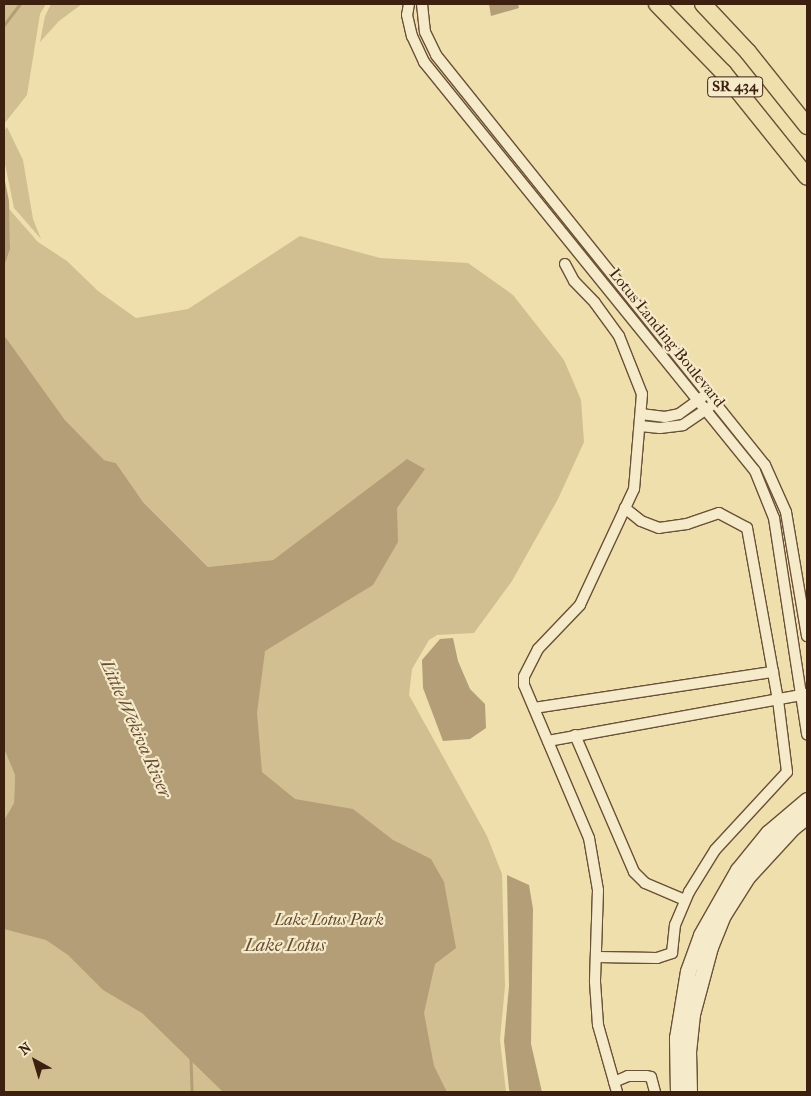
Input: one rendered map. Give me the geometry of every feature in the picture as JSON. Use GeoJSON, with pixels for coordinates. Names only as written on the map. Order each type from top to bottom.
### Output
{"type":"FeatureCollection","features":[{"type":"Feature","properties":{"kind":"main road","name":"SR 434"},"geometry":{"type":"LineString","coordinates":[[657,4],[723,72],[807,177]]}},
{"type":"Feature","properties":{"kind":"main road","name":"SR 434"},"geometry":{"type":"LineString","coordinates":[[702,4],[748,52],[807,126]]}},
{"type":"Feature","properties":{"kind":"street","name":"Lotus Landing Boulevard"},"geometry":{"type":"LineString","coordinates":[[408,4],[407,15],[412,36],[424,62],[755,471],[774,518],[804,694],[807,734]]}},
{"type":"Feature","properties":{"kind":"street","name":"Lotus Landing Boulevard"},"geometry":{"type":"LineString","coordinates":[[422,4],[425,32],[436,55],[709,392],[765,465],[786,512],[807,636]]}},
{"type":"Feature","properties":{"kind":"street"},"geometry":{"type":"LineString","coordinates":[[565,264],[574,281],[619,336],[642,394],[634,489],[580,604],[528,664],[524,686],[589,838],[598,890],[598,1025],[616,1087],[628,1076],[646,1076],[651,1077],[655,1092]]}},
{"type":"Feature","properties":{"kind":"street"},"geometry":{"type":"LineString","coordinates":[[641,414],[665,416],[679,414],[709,392]]}},
{"type":"Feature","properties":{"kind":"street"},"geometry":{"type":"LineString","coordinates":[[640,426],[660,428],[683,425],[717,402]]}},
{"type":"Feature","properties":{"kind":"street"},"geometry":{"type":"LineString","coordinates":[[679,414],[683,425]]}},
{"type":"Feature","properties":{"kind":"street"},"geometry":{"type":"LineString","coordinates":[[597,957],[657,958],[672,953],[675,924],[685,900],[715,850],[787,772],[778,700],[747,528],[719,513],[670,529],[659,528],[641,521],[625,508]]}},
{"type":"Feature","properties":{"kind":"street"},"geometry":{"type":"LineString","coordinates":[[534,708],[773,672]]}},
{"type":"Feature","properties":{"kind":"street"},"geometry":{"type":"LineString","coordinates":[[548,741],[804,694]]}},
{"type":"Feature","properties":{"kind":"street"},"geometry":{"type":"LineString","coordinates":[[575,735],[634,872],[646,883],[685,900]]}},
{"type":"Feature","properties":{"kind":"street"},"geometry":{"type":"LineString","coordinates":[[678,1092],[676,1038],[688,971],[701,935],[738,870],[768,833],[807,800]]}},
{"type":"Feature","properties":{"kind":"street"},"geometry":{"type":"LineString","coordinates":[[689,1092],[688,1052],[692,1014],[710,948],[723,915],[747,877],[793,827],[807,816]]}},
{"type":"Feature","properties":{"kind":"green space"},"geometry":{"type":"Polygon","coordinates":[[[4,4],[46,4],[40,14],[27,95],[4,124],[4,4]]]}},
{"type":"Feature","properties":{"kind":"green space"},"geometry":{"type":"Polygon","coordinates":[[[51,4],[82,4],[59,21],[40,42],[45,16],[51,4]]]}},
{"type":"Feature","properties":{"kind":"green space"},"geometry":{"type":"Polygon","coordinates":[[[7,127],[23,160],[33,219],[41,239],[14,208],[4,159],[4,131],[7,127]]]}},
{"type":"Feature","properties":{"kind":"green space","name":"Lake Lotus Park"},"geometry":{"type":"Polygon","coordinates":[[[9,209],[38,242],[67,261],[98,291],[136,318],[188,309],[300,236],[380,258],[468,263],[513,295],[564,360],[581,400],[584,442],[558,499],[512,581],[474,633],[437,635],[429,640],[412,669],[409,695],[487,836],[502,874],[505,986],[500,1040],[506,1092],[4,1092],[4,909],[28,913],[4,452],[167,653],[407,459],[273,560],[208,567],[143,502],[116,463],[104,460],[65,420],[4,335],[4,267],[10,249],[9,209]]]}},
{"type":"Feature","properties":{"kind":"green space"},"geometry":{"type":"Polygon","coordinates":[[[4,749],[15,775],[14,803],[4,820],[4,749]]]}},
{"type":"Feature","properties":{"kind":"water"},"geometry":{"type":"Polygon","coordinates":[[[489,4],[518,4],[519,8],[491,16],[489,4]]]}},
{"type":"Feature","properties":{"kind":"water"},"geometry":{"type":"Polygon","coordinates":[[[4,176],[9,201],[10,249],[4,267],[4,176]]]}},
{"type":"Feature","properties":{"kind":"water","name":"Lake Lotus"},"geometry":{"type":"Polygon","coordinates":[[[4,335],[65,420],[104,460],[116,463],[143,502],[208,567],[273,560],[407,459],[425,469],[397,508],[398,542],[373,585],[265,651],[257,713],[262,772],[295,799],[353,809],[393,840],[431,859],[444,882],[456,948],[435,964],[424,1013],[434,1066],[447,1092],[223,1092],[142,1013],[103,990],[68,955],[46,940],[4,929],[4,820],[14,803],[15,775],[4,749],[4,335]]]}},
{"type":"Feature","properties":{"kind":"water"},"geometry":{"type":"Polygon","coordinates":[[[453,638],[458,661],[470,689],[485,704],[486,728],[470,739],[443,741],[423,688],[422,660],[440,639],[453,638]]]}},
{"type":"Feature","properties":{"kind":"water"},"geometry":{"type":"Polygon","coordinates":[[[507,875],[529,885],[533,909],[531,1044],[542,1092],[510,1092],[509,1089],[504,1041],[509,986],[507,875]]]}},
{"type":"Feature","properties":{"kind":"waterway","name":"Little Wekiva River"},"geometry":{"type":"LineString","coordinates":[[4,25],[20,4]]}},
{"type":"Feature","properties":{"kind":"waterway","name":"Little Wekiva River"},"geometry":{"type":"LineString","coordinates":[[191,1059],[192,1092]]}}]}
